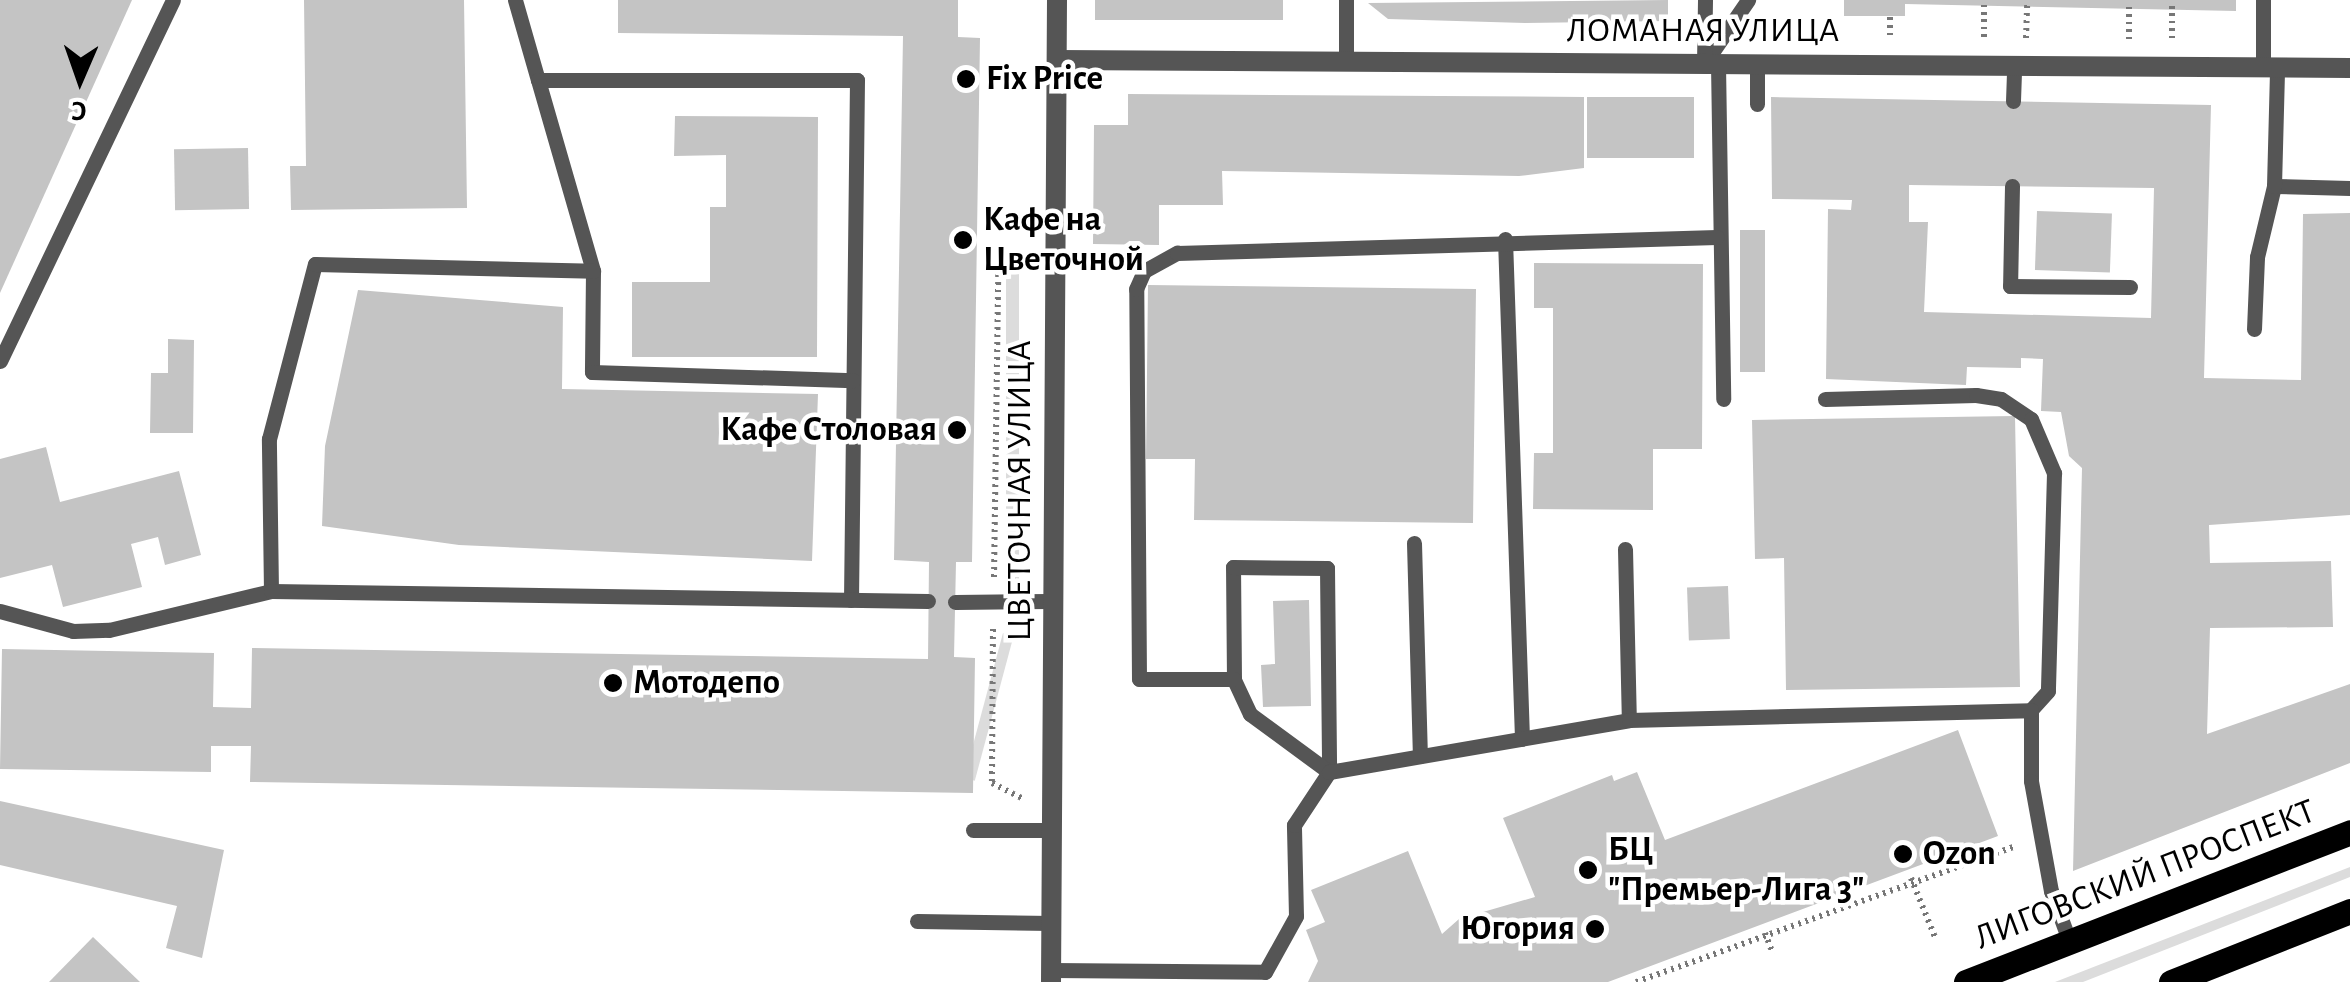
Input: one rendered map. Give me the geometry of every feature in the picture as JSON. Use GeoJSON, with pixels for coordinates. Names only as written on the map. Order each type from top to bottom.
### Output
{"type":"FeatureCollection","features":[{"type":"Feature","properties":{"kind":"main road","name":"ЛИГОВСКИЙ ПРОСПЕКТ"},"geometry":{"type":"LineString","coordinates":[[1966,982],[2350,832]]}},
{"type":"Feature","properties":{"kind":"main road"},"geometry":{"type":"LineString","coordinates":[[2171,982],[2349,913]]}},
{"type":"Feature","properties":{"kind":"street","name":"ЦВЕТОЧНАЯ УЛИЦА"},"geometry":{"type":"LineString","coordinates":[[1051,976],[1058,0]]}},
{"type":"Feature","properties":{"kind":"street","name":"ЛОМАНАЯ УЛИЦА"},"geometry":{"type":"LineString","coordinates":[[1056,60],[2350,68]]}},
{"type":"Feature","properties":{"kind":"lane"},"geometry":{"type":"LineString","coordinates":[[0,361],[173,0]]}},
{"type":"Feature","properties":{"kind":"lane"},"geometry":{"type":"LineString","coordinates":[[515,0],[593,272],[592,372],[853,380]]}},
{"type":"Feature","properties":{"kind":"lane"},"geometry":{"type":"LineString","coordinates":[[1346,0],[1346,62]]}},
{"type":"Feature","properties":{"kind":"lane"},"geometry":{"type":"LineString","coordinates":[[1705,0],[1711,64],[1722,399]]}},
{"type":"Feature","properties":{"kind":"lane"},"geometry":{"type":"LineString","coordinates":[[1711,64],[1748,0]]}},
{"type":"Feature","properties":{"kind":"lane"},"geometry":{"type":"LineString","coordinates":[[2254,329],[2257,258],[2274,186],[2263,0]]}},
{"type":"Feature","properties":{"kind":"lane"},"geometry":{"type":"LineString","coordinates":[[1757,64],[1757,104]]}},
{"type":"Feature","properties":{"kind":"lane"},"geometry":{"type":"LineString","coordinates":[[2013,101],[2014,66]]}},
{"type":"Feature","properties":{"kind":"lane"},"geometry":{"type":"LineString","coordinates":[[538,80],[857,80],[851,600]]}},
{"type":"Feature","properties":{"kind":"lane"},"geometry":{"type":"LineString","coordinates":[[2012,186],[2010,286],[2130,287]]}},
{"type":"Feature","properties":{"kind":"lane"},"geometry":{"type":"LineString","coordinates":[[2274,186],[2350,188]]}},
{"type":"Feature","properties":{"kind":"lane"},"geometry":{"type":"LineString","coordinates":[[1234,680],[1139,679],[1136,289],[1144,271],[1177,254],[1505,239],[1717,237]]}},
{"type":"Feature","properties":{"kind":"lane"},"geometry":{"type":"LineString","coordinates":[[1505,239],[1522,739]]}},
{"type":"Feature","properties":{"kind":"lane"},"geometry":{"type":"LineString","coordinates":[[271,590],[269,440],[315,264],[593,272]]}},
{"type":"Feature","properties":{"kind":"lane"},"geometry":{"type":"LineString","coordinates":[[1825,399],[1976,395],[2002,399],[2031,419],[2054,473],[2048,691],[2031,710],[2040,838],[2070,942]]}},
{"type":"Feature","properties":{"kind":"lane"},"geometry":{"type":"LineString","coordinates":[[1414,544],[1420,756]]}},
{"type":"Feature","properties":{"kind":"lane"},"geometry":{"type":"LineString","coordinates":[[1624,550],[1630,720]]}},
{"type":"Feature","properties":{"kind":"lane"},"geometry":{"type":"LineString","coordinates":[[1051,976],[1264,972],[1296,916],[1294,825],[1329,772],[1327,568],[1233,567],[1234,680],[1250,714],[1329,772],[1630,720],[2031,710]]}},
{"type":"Feature","properties":{"kind":"lane"},"geometry":{"type":"LineString","coordinates":[[0,611],[34,625],[109,630],[271,590],[928,601]]}},
{"type":"Feature","properties":{"kind":"lane"},"geometry":{"type":"LineString","coordinates":[[955,602],[1051,601]]}},
{"type":"Feature","properties":{"kind":"lane"},"geometry":{"type":"LineString","coordinates":[[973,830],[1051,830]]}},
{"type":"Feature","properties":{"kind":"lane"},"geometry":{"type":"LineString","coordinates":[[917,921],[1051,923]]}},
{"type":"Feature","properties":{"kind":"path"},"geometry":{"type":"LineString","coordinates":[[1984,5],[1984,38]]}},
{"type":"Feature","properties":{"kind":"path"},"geometry":{"type":"LineString","coordinates":[[2026,38],[2027,5]]}},
{"type":"Feature","properties":{"kind":"path"},"geometry":{"type":"LineString","coordinates":[[2129,6],[2129,38]]}},
{"type":"Feature","properties":{"kind":"path"},"geometry":{"type":"LineString","coordinates":[[2172,6],[2172,39]]}},
{"type":"Feature","properties":{"kind":"path"},"geometry":{"type":"LineString","coordinates":[[1890,16],[1890,37]]}},
{"type":"Feature","properties":{"kind":"path"},"geometry":{"type":"LineString","coordinates":[[1022,798],[992,783],[993,602],[998,273],[1026,252]]}},
{"type":"Feature","properties":{"kind":"path"},"geometry":{"type":"LineString","coordinates":[[1636,982],[1911,878],[2040,838]]}},
{"type":"Feature","properties":{"kind":"path"},"geometry":{"type":"LineString","coordinates":[[1911,878],[1935,936]]}},
{"type":"Feature","properties":{"kind":"path"},"geometry":{"type":"LineString","coordinates":[[1764,932],[1773,954]]}},
{"type":"Feature","properties":{"kind":"shaded area"},"geometry":{"type":"Polygon","coordinates":[[[1006,273],[1019,273],[1019,579],[1006,579],[1006,273]]]}},
{"type":"Feature","properties":{"kind":"shaded area"},"geometry":{"type":"Polygon","coordinates":[[[1003,633],[1014,636],[975,781],[964,778],[1003,633]]]}},
{"type":"Feature","properties":{"kind":"shaded area"},"geometry":{"type":"Polygon","coordinates":[[[2350,867],[2350,877],[2083,982],[2055,982],[2350,867]]]}},
{"type":"Feature","properties":{"kind":"building"},"geometry":{"type":"Polygon","coordinates":[[[0,0],[132,0],[0,293],[0,0]]]}},
{"type":"Feature","properties":{"kind":"building"},"geometry":{"type":"Polygon","coordinates":[[[304,0],[464,0],[467,208],[291,210],[290,166],[306,166],[304,0]]]}},
{"type":"Feature","properties":{"kind":"building","name":"Мотодепо"},"geometry":{"type":"Polygon","coordinates":[[[618,0],[958,0],[958,37],[980,38],[972,562],[956,562],[954,657],[975,658],[973,793],[250,782],[251,746],[211,746],[211,772],[0,769],[2,649],[214,653],[213,707],[251,708],[252,648],[928,659],[929,562],[894,560],[903,36],[618,33],[618,0]]]}},
{"type":"Feature","properties":{"kind":"building"},"geometry":{"type":"Polygon","coordinates":[[[1095,0],[1283,0],[1283,20],[1095,20],[1095,0]]]}},
{"type":"Feature","properties":{"kind":"building"},"geometry":{"type":"Polygon","coordinates":[[[1668,0],[1668,21],[1525,23],[1388,19],[1368,3],[1668,0]]]}},
{"type":"Feature","properties":{"kind":"building"},"geometry":{"type":"Polygon","coordinates":[[[1844,0],[2236,0],[2236,11],[1905,4],[1905,16],[1844,16],[1844,0]]]}},
{"type":"Feature","properties":{"kind":"building"},"geometry":{"type":"Polygon","coordinates":[[[1128,94],[1584,97],[1584,168],[1519,176],[1222,171],[1223,205],[1159,205],[1159,245],[1093,244],[1094,125],[1128,125],[1128,94]]]}},
{"type":"Feature","properties":{"kind":"building"},"geometry":{"type":"Polygon","coordinates":[[[1587,97],[1694,97],[1694,158],[1587,158],[1587,97]]]}},
{"type":"Feature","properties":{"kind":"building"},"geometry":{"type":"Polygon","coordinates":[[[1771,97],[2211,105],[2204,378],[2301,380],[2303,214],[2350,213],[2350,515],[2209,525],[2210,563],[2331,561],[2333,627],[2210,628],[2207,734],[2350,684],[2350,763],[2073,871],[2082,468],[2069,456],[2061,412],[2041,411],[2043,359],[2021,358],[2021,368],[1967,367],[1966,385],[1826,379],[1828,209],[1851,210],[1852,200],[1772,199],[1771,97]],[[1909,185],[1909,222],[1928,222],[1924,312],[2151,318],[2154,188],[1909,185]]]}},
{"type":"Feature","properties":{"kind":"building"},"geometry":{"type":"Polygon","coordinates":[[[675,116],[818,117],[817,357],[632,357],[632,282],[710,282],[710,207],[726,207],[726,155],[674,156],[675,116]]]}},
{"type":"Feature","properties":{"kind":"building"},"geometry":{"type":"Polygon","coordinates":[[[248,148],[249,209],[175,210],[174,149],[248,148]]]}},
{"type":"Feature","properties":{"kind":"building"},"geometry":{"type":"Polygon","coordinates":[[[2037,211],[2112,214],[2110,273],[2035,270],[2037,211]]]}},
{"type":"Feature","properties":{"kind":"building"},"geometry":{"type":"Polygon","coordinates":[[[1740,230],[1765,230],[1765,372],[1740,372],[1740,230]]]}},
{"type":"Feature","properties":{"kind":"building"},"geometry":{"type":"Polygon","coordinates":[[[1534,263],[1703,264],[1702,449],[1653,449],[1653,510],[1533,509],[1534,453],[1553,453],[1553,308],[1534,308],[1534,263]]]}},
{"type":"Feature","properties":{"kind":"building"},"geometry":{"type":"Polygon","coordinates":[[[1148,285],[1476,289],[1473,523],[1194,520],[1195,459],[1146,459],[1148,285]]]}},
{"type":"Feature","properties":{"kind":"building"},"geometry":{"type":"Polygon","coordinates":[[[358,290],[563,307],[562,389],[818,394],[812,561],[459,545],[322,526],[325,446],[358,290]]]}},
{"type":"Feature","properties":{"kind":"building"},"geometry":{"type":"Polygon","coordinates":[[[168,339],[194,340],[193,433],[150,433],[151,373],[168,373],[168,339]]]}},
{"type":"Feature","properties":{"kind":"building"},"geometry":{"type":"Polygon","coordinates":[[[2015,416],[2020,687],[1786,690],[1784,558],[1755,559],[1752,420],[2015,416]]]}},
{"type":"Feature","properties":{"kind":"building"},"geometry":{"type":"Polygon","coordinates":[[[46,447],[60,502],[179,471],[201,555],[165,565],[158,537],[131,544],[142,587],[63,607],[52,565],[0,578],[0,459],[46,447]]]}},
{"type":"Feature","properties":{"kind":"building"},"geometry":{"type":"Polygon","coordinates":[[[1728,586],[1730,639],[1689,640],[1687,587],[1728,586]]]}},
{"type":"Feature","properties":{"kind":"building"},"geometry":{"type":"Polygon","coordinates":[[[1309,600],[1311,706],[1263,707],[1261,665],[1275,664],[1273,601],[1309,600]]]}},
{"type":"Feature","properties":{"kind":"building"},"geometry":{"type":"Polygon","coordinates":[[[1958,730],[1998,836],[1608,982],[1308,982],[1318,961],[1306,930],[1325,922],[1311,890],[1408,851],[1442,934],[1459,919],[1535,897],[1503,818],[1612,775],[1614,781],[1637,772],[1665,840],[1958,730]]]}},
{"type":"Feature","properties":{"kind":"building"},"geometry":{"type":"Polygon","coordinates":[[[0,801],[224,850],[202,958],[166,948],[177,906],[0,865],[0,801]]]}},
{"type":"Feature","properties":{"kind":"building"},"geometry":{"type":"Polygon","coordinates":[[[93,937],[140,982],[49,982],[93,937]]]}},
{"type":"Feature","properties":{"kind":"place","name":"Fix Price"},"geometry":{"type":"Point","coordinates":[966,79]}},
{"type":"Feature","properties":{"kind":"place","name":"Кафе на Цветочной"},"geometry":{"type":"Point","coordinates":[963,240]}},
{"type":"Feature","properties":{"kind":"place","name":"Кафе Столовая"},"geometry":{"type":"Point","coordinates":[957,430]}},
{"type":"Feature","properties":{"kind":"place","name":"Мотодепо"},"geometry":{"type":"Point","coordinates":[613,683]}},
{"type":"Feature","properties":{"kind":"place","name":"Ozon"},"geometry":{"type":"Point","coordinates":[1903,854]}},
{"type":"Feature","properties":{"kind":"place","name":"БЦ \"Премьер-Лига 3\""},"geometry":{"type":"Point","coordinates":[1588,870]}},
{"type":"Feature","properties":{"kind":"place","name":"Югория"},"geometry":{"type":"Point","coordinates":[1595,929]}}]}
